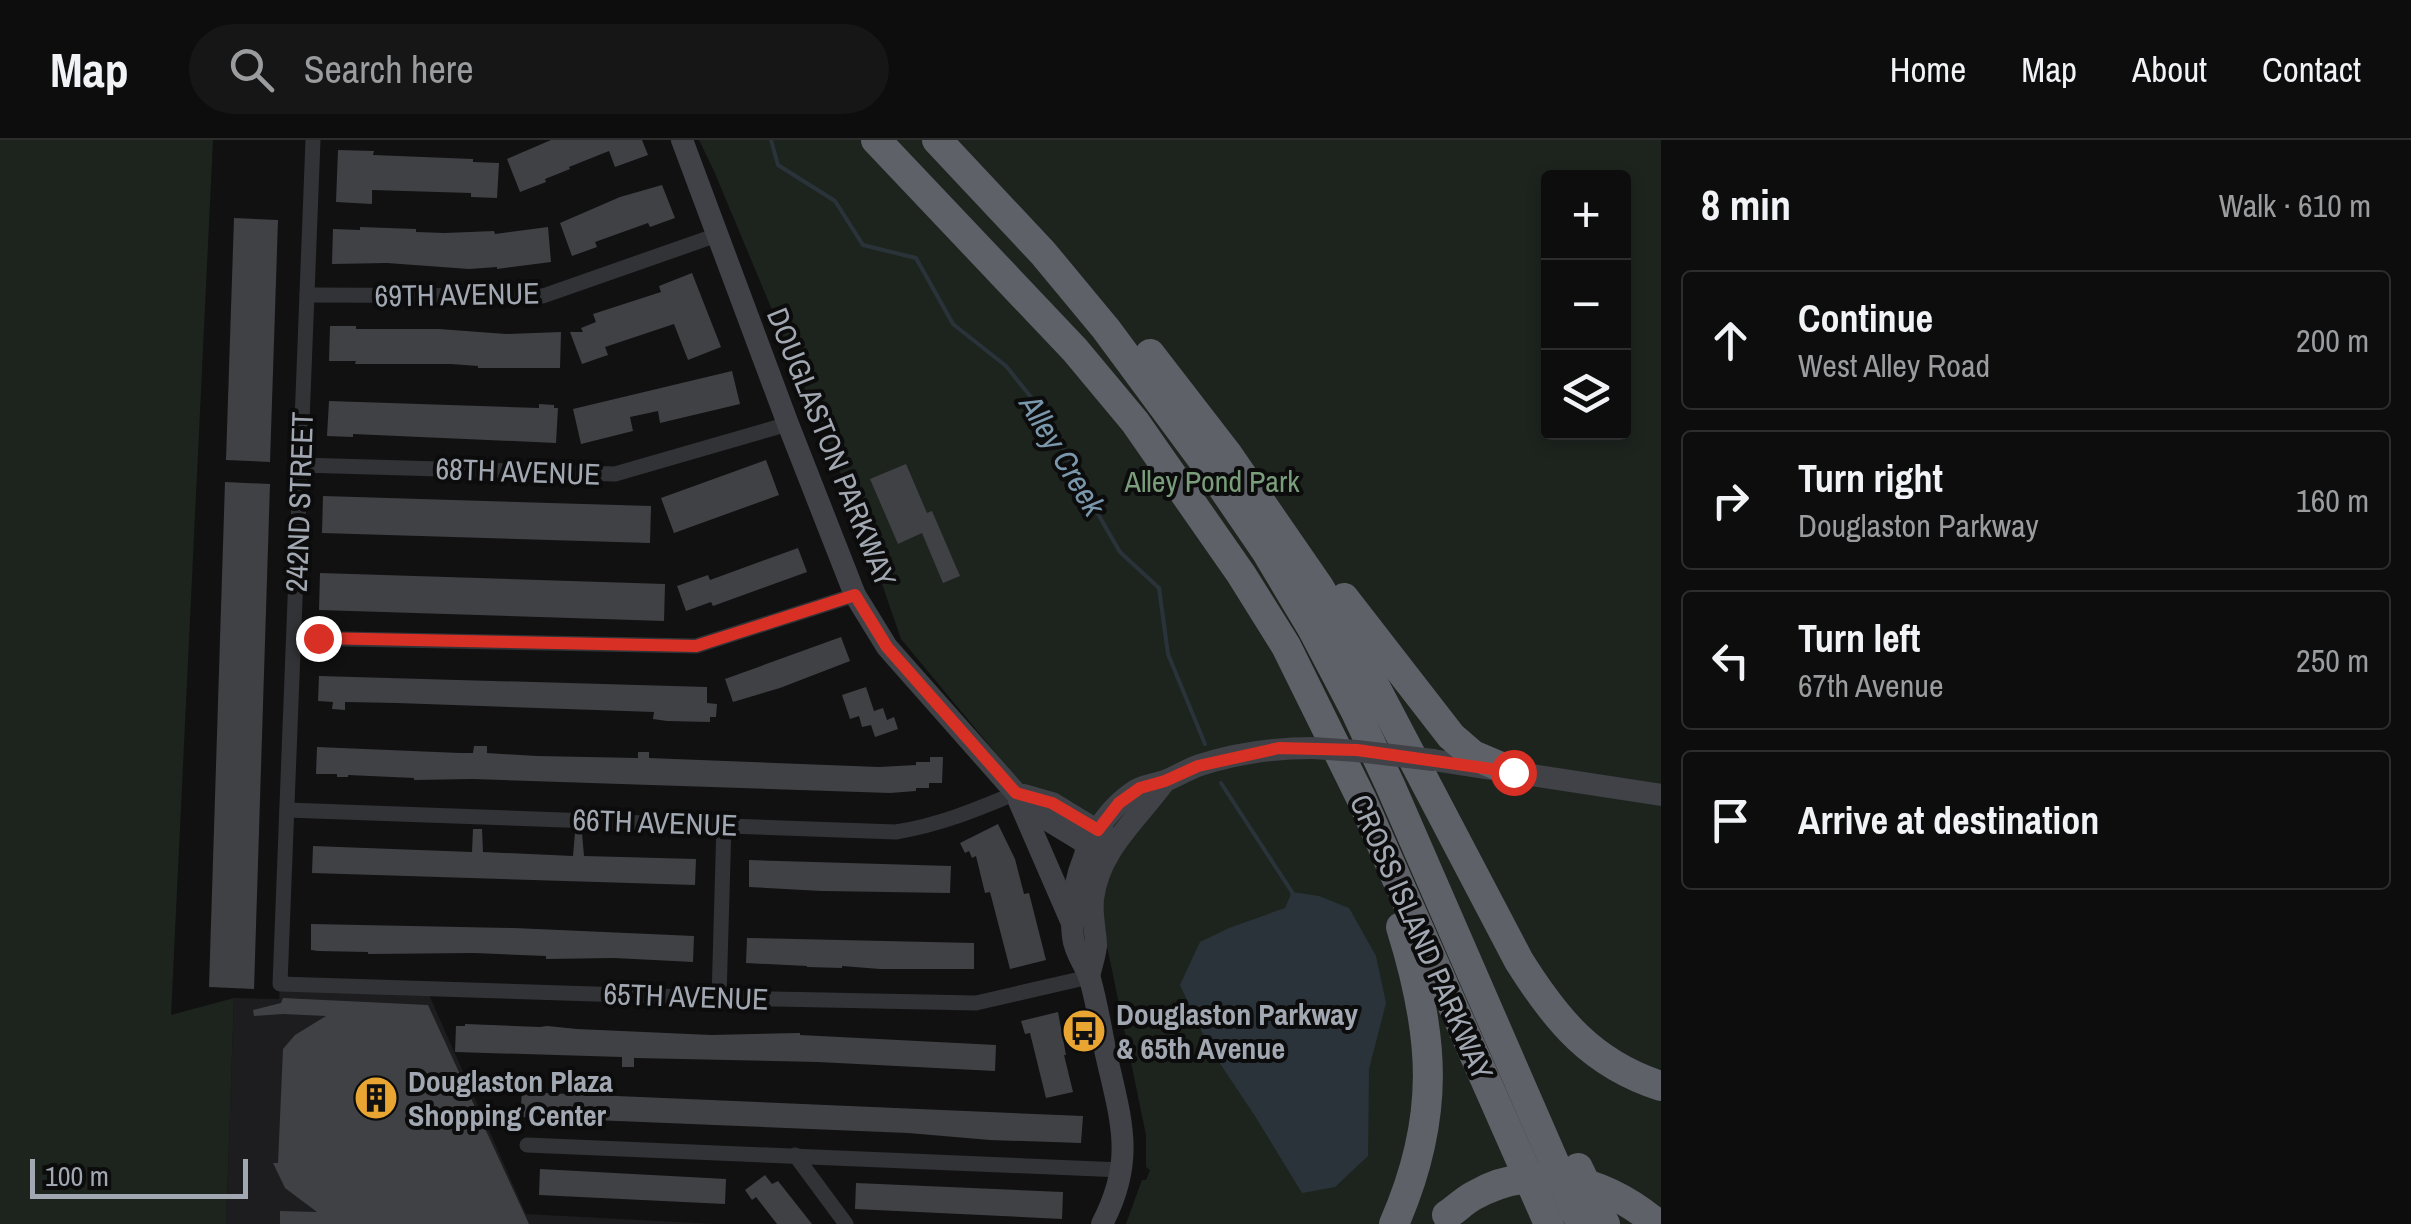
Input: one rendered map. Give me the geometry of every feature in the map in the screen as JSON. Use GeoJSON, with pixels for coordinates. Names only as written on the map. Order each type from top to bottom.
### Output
{"type":"FeatureCollection","features":[{"type":"Feature","properties":{"kind":"highway","name":"CROSS ISLAND PARKWAY"},"geometry":{"type":"LineString","coordinates":[[876,140],[1062,336],[1135,422],[1231,558],[1286,646],[1362,800],[1549,1224]]}},
{"type":"Feature","properties":{"kind":"highway","name":"CROSS ISLAND PARKWAY"},"geometry":{"type":"LineString","coordinates":[[938,140],[1052,263],[1106,329],[1204,461],[1266,551],[1312,628],[1390,785],[1581,1224]]}},
{"type":"Feature","properties":{"kind":"highway"},"geometry":{"type":"LineString","coordinates":[[938,140],[1119,317],[1233,452],[1451,736],[1474,754],[1513,772]]}},
{"type":"Feature","properties":{"kind":"highway"},"geometry":{"type":"LineString","coordinates":[[1119,317],[1177,386],[1319,586],[1545,1002],[1573,1035],[1607,1062],[1661,1086]]}},
{"type":"Feature","properties":{"kind":"highway"},"geometry":{"type":"LineString","coordinates":[[1390,785],[1605,1224]]}},
{"type":"Feature","properties":{"kind":"highway"},"geometry":{"type":"LineString","coordinates":[[1362,800],[1411,960],[1429,1058],[1424,1128],[1416,1165],[1397,1216]]}},
{"type":"Feature","properties":{"kind":"highway"},"geometry":{"type":"LineString","coordinates":[[1443,1219],[1472,1196],[1498,1185],[1533,1178],[1564,1179],[1601,1188],[1634,1205],[1657,1224]]}},
{"type":"Feature","properties":{"kind":"main road","name":"DOUGLASTON PARKWAY"},"geometry":{"type":"LineString","coordinates":[[682,140],[855,595],[887,647],[1016,793],[1072,925]]}},
{"type":"Feature","properties":{"kind":"main road"},"geometry":{"type":"LineString","coordinates":[[1103,843],[1119,803],[1140,788],[1198,766],[1279,748],[1357,750],[1661,794]]}},
{"type":"Feature","properties":{"kind":"main road","name":"DOUGLASTON PARKWAY"},"geometry":{"type":"LineString","coordinates":[[1016,793],[1052,803],[1103,843]]}},
{"type":"Feature","properties":{"kind":"main road","name":"DOUGLASTON PARKWAY"},"geometry":{"type":"LineString","coordinates":[[1102,1224],[1122,1170],[1123,1132],[1089,977],[1075,950],[1072,925],[1078,879],[1103,843]]}},
{"type":"Feature","properties":{"kind":"main road","name":"DOUGLASTON PARKWAY"},"geometry":{"type":"LineString","coordinates":[[1089,977],[1096,946],[1093,899],[1103,843]]}},
{"type":"Feature","properties":{"kind":"street","name":"242ND STREET"},"geometry":{"type":"LineString","coordinates":[[280,984],[313,140]]}},
{"type":"Feature","properties":{"kind":"street","name":"69TH AVENUE"},"geometry":{"type":"LineString","coordinates":[[307,295],[543,296],[717,235]]}},
{"type":"Feature","properties":{"kind":"street","name":"68TH AVENUE"},"geometry":{"type":"LineString","coordinates":[[300,465],[615,474],[788,424]]}},
{"type":"Feature","properties":{"kind":"street"},"geometry":{"type":"LineString","coordinates":[[294,638],[696,646],[855,595]]}},
{"type":"Feature","properties":{"kind":"street","name":"66TH AVENUE"},"geometry":{"type":"LineString","coordinates":[[287,810],[896,832],[955,819],[1016,793]]}},
{"type":"Feature","properties":{"kind":"street"},"geometry":{"type":"LineString","coordinates":[[719,998],[724,824]]}},
{"type":"Feature","properties":{"kind":"street","name":"65TH AVENUE"},"geometry":{"type":"LineString","coordinates":[[280,984],[976,1003],[1089,977]]}},
{"type":"Feature","properties":{"kind":"street"},"geometry":{"type":"LineString","coordinates":[[528,1145],[1122,1170]]}},
{"type":"Feature","properties":{"kind":"street"},"geometry":{"type":"LineString","coordinates":[[795,1155],[846,1224]]}},
{"type":"Feature","properties":{"kind":"shaded area"},"geometry":{"type":"Polygon","coordinates":[[[1292,892],[1319,896],[1349,908],[1376,956],[1386,1003],[1369,1069],[1368,1156],[1335,1187],[1302,1193],[1209,1047],[1180,985],[1200,942],[1285,908],[1292,892]]]}},
{"type":"Feature","properties":{"kind":"shaded area","name":"Douglaston Plaza Shopping Center"},"geometry":{"type":"Polygon","coordinates":[[[280,984],[426,988],[526,1214],[716,1224],[226,1224],[234,998],[279,999],[280,984]]]}},
{"type":"Feature","properties":{"kind":"green space"},"geometry":{"type":"Polygon","coordinates":[[[0,140],[213,140],[171,1015],[234,998],[226,1224],[0,1224],[0,140]]]}},
{"type":"Feature","properties":{"kind":"green space","name":"Alley Pond Park"},"geometry":{"type":"Polygon","coordinates":[[[699,140],[1661,140],[1661,1224],[1126,1224],[1142,1180],[1146,1180],[1150,1170],[1146,1167],[1146,1135],[1106,930],[1072,845],[901,639],[860,520],[699,140]]]}},
{"type":"Feature","properties":{"kind":"building"},"geometry":{"type":"Polygon","coordinates":[[[551,140],[642,140],[648,155],[615,167],[609,151],[520,192],[507,159],[551,140]]]}},
{"type":"Feature","properties":{"kind":"building"},"geometry":{"type":"Polygon","coordinates":[[[338,150],[499,163],[497,198],[471,197],[471,193],[372,190],[372,204],[336,202],[338,150]]]}},
{"type":"Feature","properties":{"kind":"building"},"geometry":{"type":"Polygon","coordinates":[[[662,185],[675,218],[595,242],[597,247],[572,256],[560,223],[620,197],[662,185]]]}},
{"type":"Feature","properties":{"kind":"building"},"geometry":{"type":"Polygon","coordinates":[[[234,218],[278,220],[270,462],[226,460],[234,218]]]}},
{"type":"Feature","properties":{"kind":"building"},"geometry":{"type":"Polygon","coordinates":[[[548,227],[551,262],[497,269],[332,264],[333,229],[495,234],[548,227]]]}},
{"type":"Feature","properties":{"kind":"building"},"geometry":{"type":"Polygon","coordinates":[[[692,273],[721,347],[688,360],[674,324],[605,347],[608,355],[582,364],[570,332],[583,332],[581,328],[596,322],[593,314],[661,292],[659,286],[692,273]]]}},
{"type":"Feature","properties":{"kind":"building"},"geometry":{"type":"Polygon","coordinates":[[[330,326],[506,334],[561,332],[560,368],[329,361],[330,326]]]}},
{"type":"Feature","properties":{"kind":"building"},"geometry":{"type":"Polygon","coordinates":[[[732,371],[740,404],[660,423],[658,411],[630,417],[633,431],[581,444],[573,409],[732,371]]]}},
{"type":"Feature","properties":{"kind":"building"},"geometry":{"type":"Polygon","coordinates":[[[329,401],[539,408],[539,404],[554,405],[558,408],[556,443],[327,436],[329,401]]]}},
{"type":"Feature","properties":{"kind":"building"},"geometry":{"type":"Polygon","coordinates":[[[766,460],[779,495],[674,533],[661,498],[766,460]]]}},
{"type":"Feature","properties":{"kind":"building"},"geometry":{"type":"Polygon","coordinates":[[[906,464],[927,513],[932,511],[960,576],[943,583],[922,533],[898,544],[870,479],[906,464]]]}},
{"type":"Feature","properties":{"kind":"building"},"geometry":{"type":"Polygon","coordinates":[[[225,482],[270,484],[254,989],[209,987],[225,482]]]}},
{"type":"Feature","properties":{"kind":"building"},"geometry":{"type":"Polygon","coordinates":[[[323,496],[651,506],[650,543],[322,533],[323,496]]]}},
{"type":"Feature","properties":{"kind":"building"},"geometry":{"type":"Polygon","coordinates":[[[798,548],[807,572],[713,606],[711,602],[686,611],[677,586],[708,575],[710,580],[798,548]]]}},
{"type":"Feature","properties":{"kind":"building"},"geometry":{"type":"Polygon","coordinates":[[[320,573],[665,584],[664,621],[319,610],[320,573]]]}},
{"type":"Feature","properties":{"kind":"building"},"geometry":{"type":"Polygon","coordinates":[[[841,637],[850,661],[733,702],[725,679],[841,637]]]}},
{"type":"Feature","properties":{"kind":"building"},"geometry":{"type":"Polygon","coordinates":[[[319,676],[707,687],[707,703],[717,704],[716,717],[710,717],[710,722],[667,721],[653,719],[654,712],[397,703],[345,702],[345,710],[332,709],[333,702],[318,701],[319,676]]]}},
{"type":"Feature","properties":{"kind":"building"},"geometry":{"type":"Polygon","coordinates":[[[866,687],[874,711],[883,708],[887,720],[894,717],[898,729],[875,737],[871,725],[862,727],[859,716],[850,719],[842,695],[866,687]]]}},
{"type":"Feature","properties":{"kind":"building"},"geometry":{"type":"Polygon","coordinates":[[[474,746],[487,746],[487,753],[537,756],[638,758],[638,752],[649,752],[649,758],[879,767],[916,765],[930,762],[930,757],[943,757],[942,783],[890,793],[316,774],[317,747],[473,753],[474,746]]]}},
{"type":"Feature","properties":{"kind":"building"},"geometry":{"type":"Polygon","coordinates":[[[998,824],[1015,859],[1024,894],[1029,893],[1046,960],[1010,969],[990,892],[985,893],[976,856],[965,853],[960,843],[998,824]]]}},
{"type":"Feature","properties":{"kind":"building"},"geometry":{"type":"Polygon","coordinates":[[[473,829],[482,829],[483,852],[573,856],[575,833],[582,833],[584,856],[696,859],[695,885],[312,873],[313,846],[472,852],[473,829]]]}},
{"type":"Feature","properties":{"kind":"building"},"geometry":{"type":"Polygon","coordinates":[[[749,860],[951,866],[950,893],[749,887],[749,860]]]}},
{"type":"Feature","properties":{"kind":"building"},"geometry":{"type":"Polygon","coordinates":[[[311,924],[694,936],[693,962],[318,951],[311,950],[311,924]]]}},
{"type":"Feature","properties":{"kind":"building"},"geometry":{"type":"Polygon","coordinates":[[[747,938],[974,943],[974,969],[746,963],[747,938]]]}},
{"type":"Feature","properties":{"kind":"building","name":"Douglaston Plaza Shopping Center"},"geometry":{"type":"Polygon","coordinates":[[[283,998],[428,1005],[529,1224],[280,1224],[280,1211],[317,1212],[285,1188],[273,1163],[278,1163],[283,1049],[295,1035],[326,1016],[254,1016],[253,1010],[281,1003],[283,998]]]}},
{"type":"Feature","properties":{"kind":"building"},"geometry":{"type":"Polygon","coordinates":[[[1058,1012],[1073,1092],[1046,1098],[1030,1033],[1025,1034],[1021,1021],[1058,1012]]]}},
{"type":"Feature","properties":{"kind":"building"},"geometry":{"type":"Polygon","coordinates":[[[456,1026],[711,1035],[800,1033],[996,1045],[995,1071],[634,1058],[634,1067],[622,1067],[622,1057],[455,1052],[456,1026]]]}},
{"type":"Feature","properties":{"kind":"building"},"geometry":{"type":"Polygon","coordinates":[[[522,1092],[1083,1116],[1081,1143],[990,1140],[520,1117],[522,1092]]]}},
{"type":"Feature","properties":{"kind":"building"},"geometry":{"type":"Polygon","coordinates":[[[540,1169],[726,1179],[725,1204],[539,1195],[540,1169]]]}},
{"type":"Feature","properties":{"kind":"building"},"geometry":{"type":"Polygon","coordinates":[[[765,1175],[772,1184],[778,1181],[812,1224],[777,1224],[756,1197],[752,1200],[745,1190],[765,1175]]]}},
{"type":"Feature","properties":{"kind":"building"},"geometry":{"type":"Polygon","coordinates":[[[856,1183],[1063,1192],[1062,1219],[855,1209],[856,1183]]]}},
{"type":"Feature","properties":{"kind":"waterway","name":"Alley Creek"},"geometry":{"type":"LineString","coordinates":[[771,140],[778,165],[835,201],[863,245],[916,258],[953,324],[1006,366],[1047,417],[1120,552],[1159,588],[1168,654],[1205,744]]}},
{"type":"Feature","properties":{"kind":"waterway","name":"Alley Creek"},"geometry":{"type":"LineString","coordinates":[[1221,783],[1293,896]]}},
{"type":"Feature","properties":{"kind":"place","name":"Douglaston Parkway & 65th Avenue"},"geometry":{"type":"Point","coordinates":[1084,1031]}},
{"type":"Feature","properties":{"kind":"place","name":"Douglaston Plaza Shopping Center"},"geometry":{"type":"Point","coordinates":[376,1098]}},
{"type":"Feature","properties":{"kind":"route"},"geometry":{"type":"LineString","coordinates":[[318,638],[696,646],[855,595],[887,647],[1016,793],[1052,803],[1098,830],[1119,803],[1140,788],[1198,766],[1279,748],[1357,750],[1513,772]]}}]}
